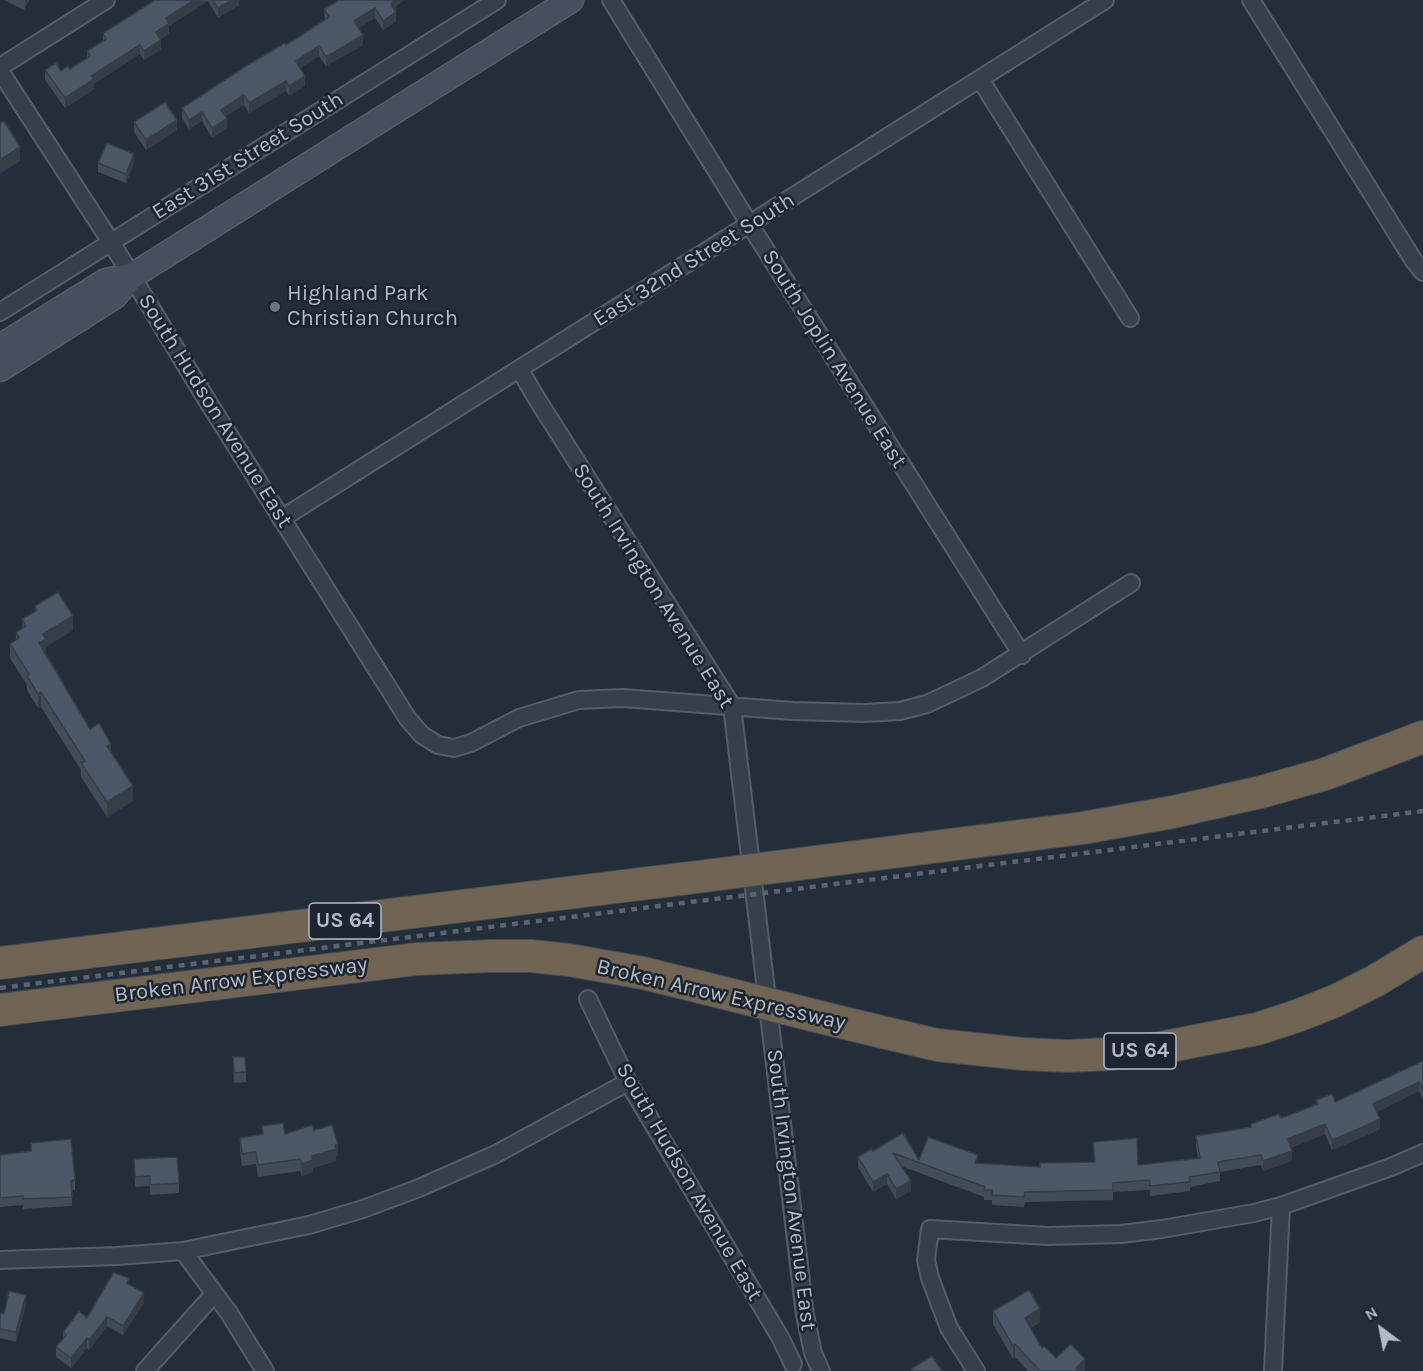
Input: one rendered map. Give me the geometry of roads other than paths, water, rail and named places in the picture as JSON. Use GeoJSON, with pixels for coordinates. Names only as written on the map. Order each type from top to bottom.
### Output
{"type":"FeatureCollection","features":[{"type":"Feature","properties":{"kind":"highway","name":"Broken Arrow Expressway"},"geometry":{"type":"LineString","coordinates":[[0,963],[1083,828],[1173,812],[1261,792],[1325,774],[1423,737]]}},
{"type":"Feature","properties":{"kind":"highway","name":"Broken Arrow Expressway"},"geometry":{"type":"LineString","coordinates":[[0,1010],[417,959],[531,956],[643,973],[908,1039],[968,1049],[1067,1056],[1121,1053],[1203,1041],[1257,1029],[1335,1001],[1375,981],[1423,952]]}},
{"type":"Feature","properties":{"kind":"main road","name":"East 31st Street South"},"geometry":{"type":"LineString","coordinates":[[0,369],[115,296],[132,276],[571,0]]}},
{"type":"Feature","properties":{"kind":"main road","name":"East 31st Street South"},"geometry":{"type":"LineString","coordinates":[[0,347],[106,281],[132,276]]}},
{"type":"Feature","properties":{"kind":"street"},"geometry":{"type":"LineString","coordinates":[[0,69],[106,0]]}},
{"type":"Feature","properties":{"kind":"street","name":"East 31st Street South"},"geometry":{"type":"LineString","coordinates":[[0,312],[497,0]]}},
{"type":"Feature","properties":{"kind":"street","name":"South Joplin Avenue East"},"geometry":{"type":"LineString","coordinates":[[611,0],[750,225],[1022,655]]}},
{"type":"Feature","properties":{"kind":"street","name":"East 32nd Street South"},"geometry":{"type":"LineString","coordinates":[[282,519],[1106,0]]}},
{"type":"Feature","properties":{"kind":"street"},"geometry":{"type":"LineString","coordinates":[[1251,0],[1423,272]]}},
{"type":"Feature","properties":{"kind":"street","name":"South Hudson Avenue East"},"geometry":{"type":"LineString","coordinates":[[0,69],[111,242],[408,719],[422,735],[438,745],[454,748],[471,743],[519,718],[579,700],[623,698],[732,706]]}},
{"type":"Feature","properties":{"kind":"street"},"geometry":{"type":"LineString","coordinates":[[980,79],[1130,318]]}},
{"type":"Feature","properties":{"kind":"street","name":"South Irvington Avenue East"},"geometry":{"type":"LineString","coordinates":[[520,370],[732,706],[804,1303],[813,1353],[821,1371]]}},
{"type":"Feature","properties":{"kind":"street"},"geometry":{"type":"LineString","coordinates":[[732,706],[865,713],[900,711],[927,704],[951,694],[1022,655],[1131,583]]}},
{"type":"Feature","properties":{"kind":"street","name":"South Hudson Avenue East"},"geometry":{"type":"LineString","coordinates":[[588,999],[628,1082],[780,1337],[793,1364]]}},
{"type":"Feature","properties":{"kind":"street"},"geometry":{"type":"LineString","coordinates":[[0,1260],[183,1251],[309,1225],[419,1188],[496,1154],[628,1082]]}},
{"type":"Feature","properties":{"kind":"street"},"geometry":{"type":"LineString","coordinates":[[976,1371],[949,1328],[930,1278],[926,1260],[930,1229],[1048,1236],[1121,1234],[1229,1218],[1281,1206],[1392,1167],[1423,1153]]}},
{"type":"Feature","properties":{"kind":"street"},"geometry":{"type":"LineString","coordinates":[[1273,1371],[1281,1206]]}},
{"type":"Feature","properties":{"kind":"street"},"geometry":{"type":"LineString","coordinates":[[183,1251],[229,1313],[265,1371]]}},
{"type":"Feature","properties":{"kind":"street"},"geometry":{"type":"LineString","coordinates":[[146,1371],[213,1294]]}},
{"type":"Feature","properties":{"kind":"railway"},"geometry":{"type":"LineString","coordinates":[[0,988],[1423,811]]}},
{"type":"Feature","properties":{"kind":"place","name":"Highland Park Christian Church"},"geometry":{"type":"Point","coordinates":[275,307]}}]}
